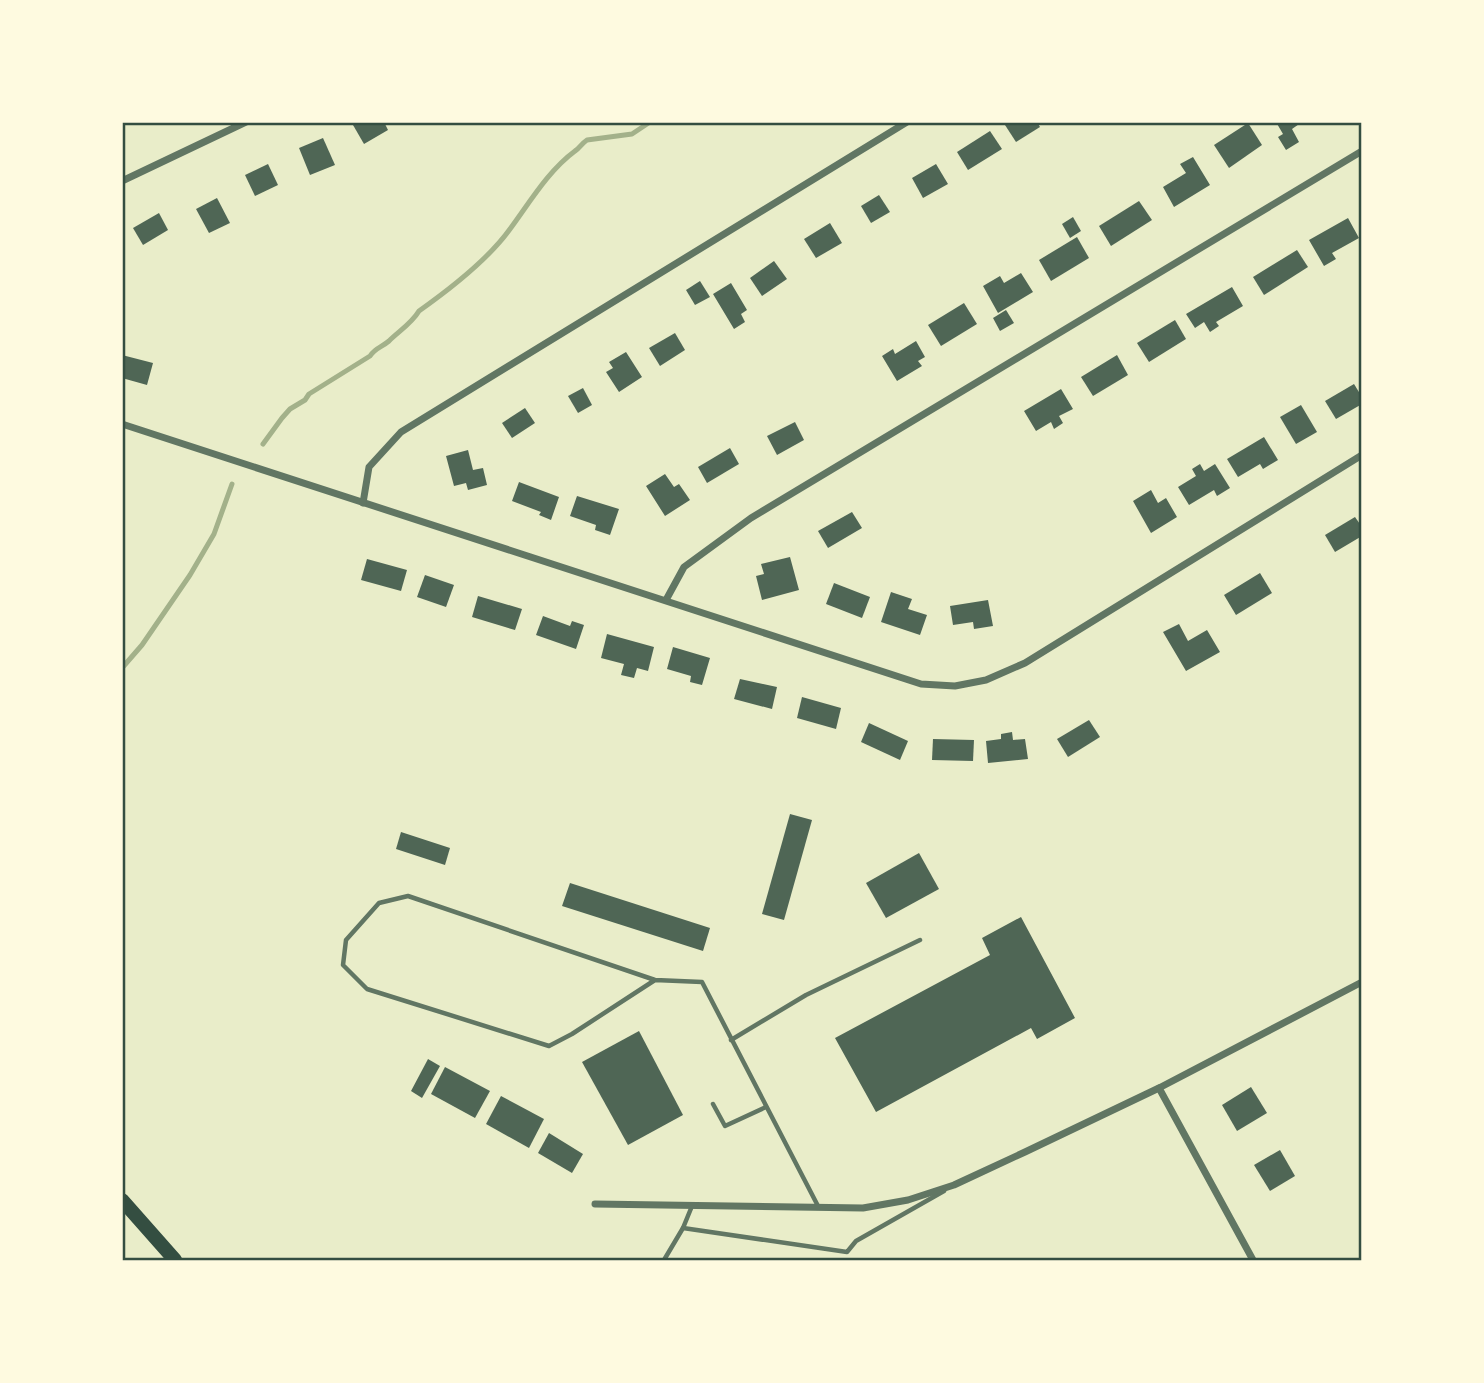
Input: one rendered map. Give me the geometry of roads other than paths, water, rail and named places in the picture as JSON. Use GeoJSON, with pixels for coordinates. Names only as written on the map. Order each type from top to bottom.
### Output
{"type":"FeatureCollection","features":[{"type":"Feature","properties":{"kind":"highway"},"geometry":{"type":"LineString","coordinates":[[122,1200],[175,1261]]}},
{"type":"Feature","properties":{"kind":"street"},"geometry":{"type":"LineString","coordinates":[[122,181],[246,122]]}},
{"type":"Feature","properties":{"kind":"street"},"geometry":{"type":"LineString","coordinates":[[363,503],[369,467],[401,432],[907,122]]}},
{"type":"Feature","properties":{"kind":"street"},"geometry":{"type":"LineString","coordinates":[[666,600],[684,567],[751,518],[1362,151]]}},
{"type":"Feature","properties":{"kind":"street"},"geometry":{"type":"LineString","coordinates":[[122,424],[921,684],[955,687],[986,680],[1025,663],[1362,455]]}},
{"type":"Feature","properties":{"kind":"street"},"geometry":{"type":"LineString","coordinates":[[595,1205],[863,1208],[908,1200],[954,1185],[1159,1088],[1362,982]]}},
{"type":"Feature","properties":{"kind":"street"},"geometry":{"type":"LineString","coordinates":[[1159,1088],[1253,1261]]}},
{"type":"Feature","properties":{"kind":"lane"},"geometry":{"type":"LineString","coordinates":[[655,980],[549,1046],[367,989],[343,965],[346,940],[379,903],[408,896],[655,980],[702,982],[818,1207]]}},
{"type":"Feature","properties":{"kind":"lane"},"geometry":{"type":"LineString","coordinates":[[731,1040],[806,995],[920,940]]}},
{"type":"Feature","properties":{"kind":"lane"},"geometry":{"type":"LineString","coordinates":[[713,1104],[725,1125],[766,1107]]}},
{"type":"Feature","properties":{"kind":"lane"},"geometry":{"type":"LineString","coordinates":[[683,1228],[847,1252],[856,1241],[954,1185]]}},
{"type":"Feature","properties":{"kind":"lane"},"geometry":{"type":"LineString","coordinates":[[664,1261],[692,1206]]}},
{"type":"Feature","properties":{"kind":"waterway"},"geometry":{"type":"LineString","coordinates":[[263,444],[290,409],[370,356],[405,327],[419,311],[480,263],[501,241],[548,177],[585,141],[632,134],[650,122]]}},
{"type":"Feature","properties":{"kind":"waterway"},"geometry":{"type":"LineString","coordinates":[[122,668],[142,645],[190,575],[214,534],[232,484]]}}]}
